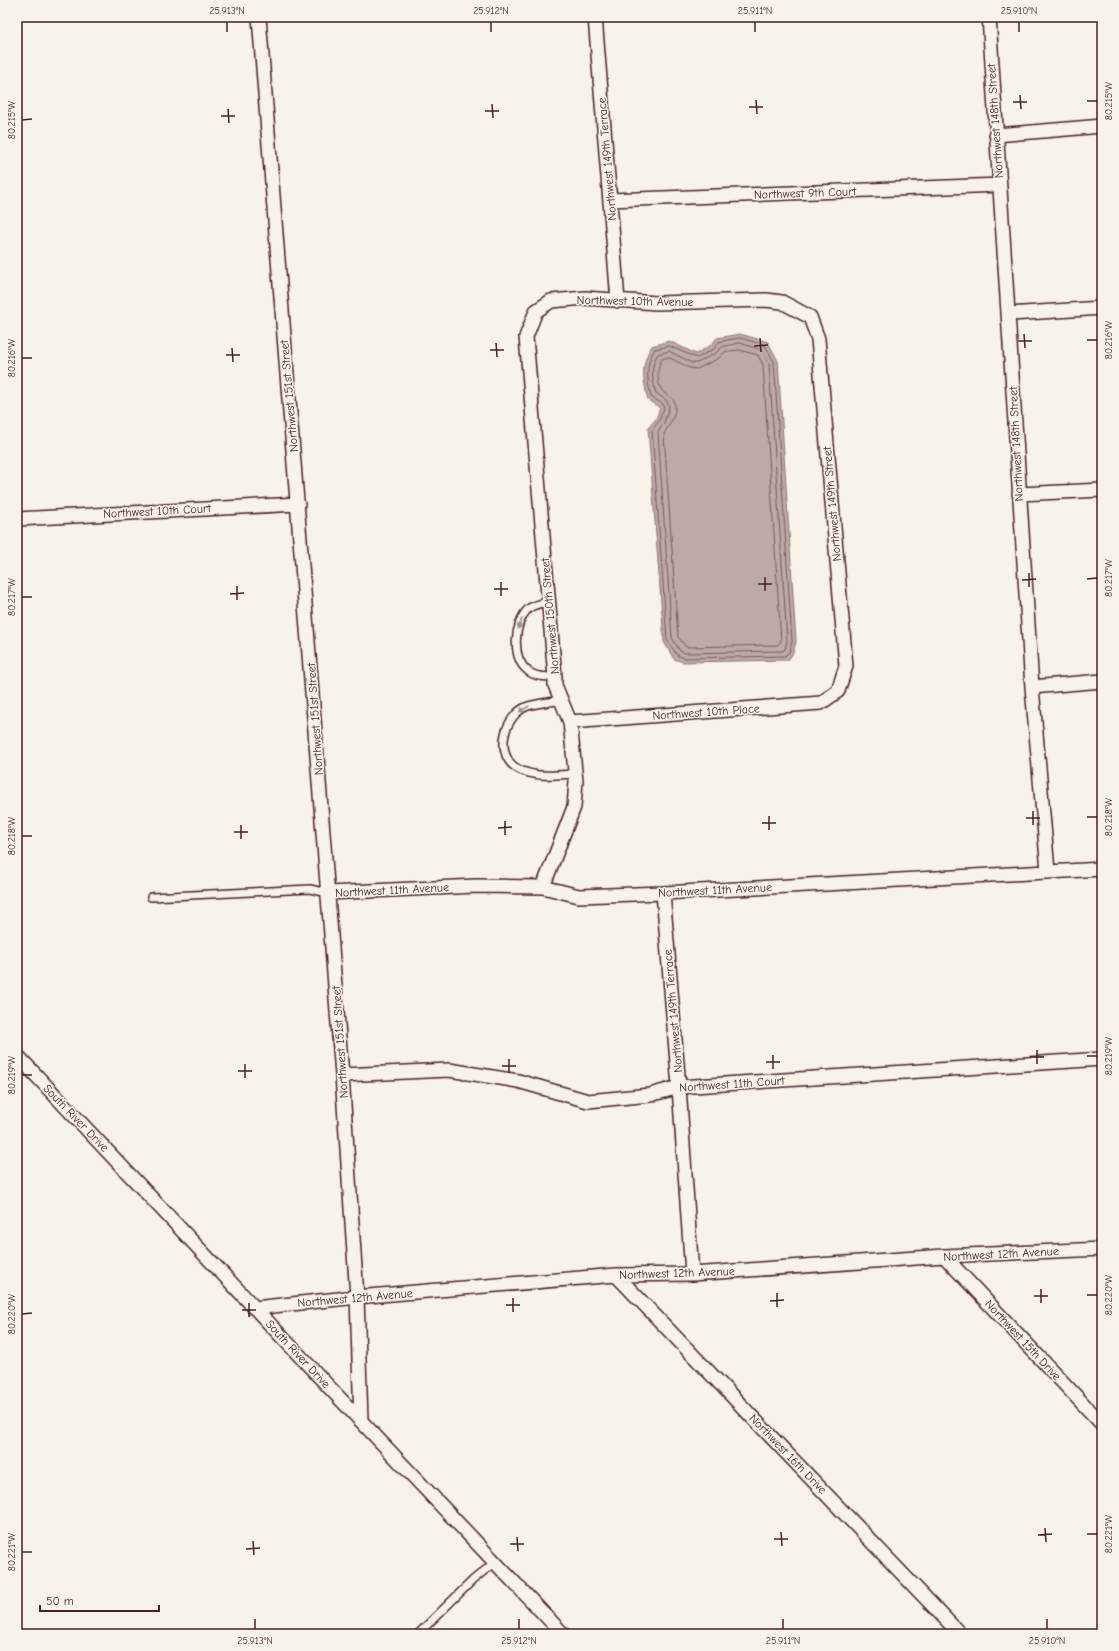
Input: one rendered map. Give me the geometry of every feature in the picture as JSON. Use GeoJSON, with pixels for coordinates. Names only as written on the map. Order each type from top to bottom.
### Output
{"type":"FeatureCollection","features":[{"type":"Feature","properties":{"kind":"street","name":"Northwest 151st Street"},"geometry":{"type":"LineString","coordinates":[[260,17],[342,1075],[357,1297],[361,1421]]}},
{"type":"Feature","properties":{"kind":"street","name":"Northwest 149th Terrace"},"geometry":{"type":"LineString","coordinates":[[595,17],[618,301]]}},
{"type":"Feature","properties":{"kind":"street","name":"Northwest 148th Street"},"geometry":{"type":"LineString","coordinates":[[989,17],[1032,688],[1048,871]]}},
{"type":"Feature","properties":{"kind":"street"},"geometry":{"type":"LineString","coordinates":[[996,135],[1102,126]]}},
{"type":"Feature","properties":{"kind":"street","name":"Northwest 9th Court"},"geometry":{"type":"LineString","coordinates":[[610,200],[1000,185]]}},
{"type":"Feature","properties":{"kind":"street","name":"Northwest 10th Avenue"},"geometry":{"type":"LineString","coordinates":[[526,337],[536,311],[551,301],[585,298],[657,303],[766,300],[782,302],[810,317]]}},
{"type":"Feature","properties":{"kind":"street"},"geometry":{"type":"LineString","coordinates":[[1009,314],[1102,308]]}},
{"type":"Feature","properties":{"kind":"street","name":"Northwest 149th Street"},"geometry":{"type":"LineString","coordinates":[[810,317],[818,339],[846,666],[838,691]]}},
{"type":"Feature","properties":{"kind":"street","name":"Northwest 150th Street"},"geometry":{"type":"LineString","coordinates":[[526,337],[555,685],[570,722],[575,774],[574,807],[544,887]]}},
{"type":"Feature","properties":{"kind":"street"},"geometry":{"type":"LineString","coordinates":[[1019,494],[1102,490]]}},
{"type":"Feature","properties":{"kind":"street","name":"Northwest 10th Court"},"geometry":{"type":"LineString","coordinates":[[17,519],[298,504]]}},
{"type":"Feature","properties":{"kind":"street"},"geometry":{"type":"LineString","coordinates":[[1032,688],[1102,681]]}},
{"type":"Feature","properties":{"kind":"street","name":"Northwest 10th Place"},"geometry":{"type":"LineString","coordinates":[[570,722],[821,703],[838,691]]}},
{"type":"Feature","properties":{"kind":"street","name":"Northwest 11th Avenue"},"geometry":{"type":"LineString","coordinates":[[328,893],[476,886],[544,887],[579,896],[663,893],[1102,869]]}},
{"type":"Feature","properties":{"kind":"street","name":"Northwest 149th Terrace"},"geometry":{"type":"LineString","coordinates":[[663,893],[679,1087],[692,1274]]}},
{"type":"Feature","properties":{"kind":"street","name":"South River Drive"},"geometry":{"type":"LineString","coordinates":[[17,1056],[563,1634]]}},
{"type":"Feature","properties":{"kind":"street","name":"Northwest 11th Court"},"geometry":{"type":"LineString","coordinates":[[342,1075],[449,1070],[518,1081],[588,1100],[650,1095],[679,1087],[1102,1059]]}},
{"type":"Feature","properties":{"kind":"street","name":"Northwest 12th Avenue"},"geometry":{"type":"LineString","coordinates":[[254,1308],[357,1297],[616,1275],[692,1274],[944,1256],[1102,1249]]}},
{"type":"Feature","properties":{"kind":"street","name":"Northwest 15th Drive"},"geometry":{"type":"LineString","coordinates":[[944,1256],[1102,1424]]}},
{"type":"Feature","properties":{"kind":"street","name":"Northwest 16th Drive"},"geometry":{"type":"LineString","coordinates":[[616,1275],[960,1634]]}},
{"type":"Feature","properties":{"kind":"lane"},"geometry":{"type":"LineString","coordinates":[[548,602],[534,605],[528,610],[519,622],[516,638],[520,662],[527,671],[535,675],[555,677]]}},
{"type":"Feature","properties":{"kind":"lane"},"geometry":{"type":"LineString","coordinates":[[561,700],[527,707],[518,712],[507,726],[505,733],[504,754],[511,764],[520,770],[548,776],[575,774]]}},
{"type":"Feature","properties":{"kind":"lane"},"geometry":{"type":"LineString","coordinates":[[151,897],[310,889],[328,893]]}},
{"type":"Feature","properties":{"kind":"lane"},"geometry":{"type":"LineString","coordinates":[[418,1634],[495,1562]]}},
{"type":"Feature","properties":{"kind":"water"},"geometry":{"type":"Polygon","coordinates":[[[740,334],[768,342],[778,361],[796,642],[793,653],[788,660],[683,662],[674,659],[664,642],[648,428],[656,419],[660,408],[648,400],[644,379],[644,366],[652,346],[669,341],[696,354],[711,345],[717,338],[740,334]]]}}]}
